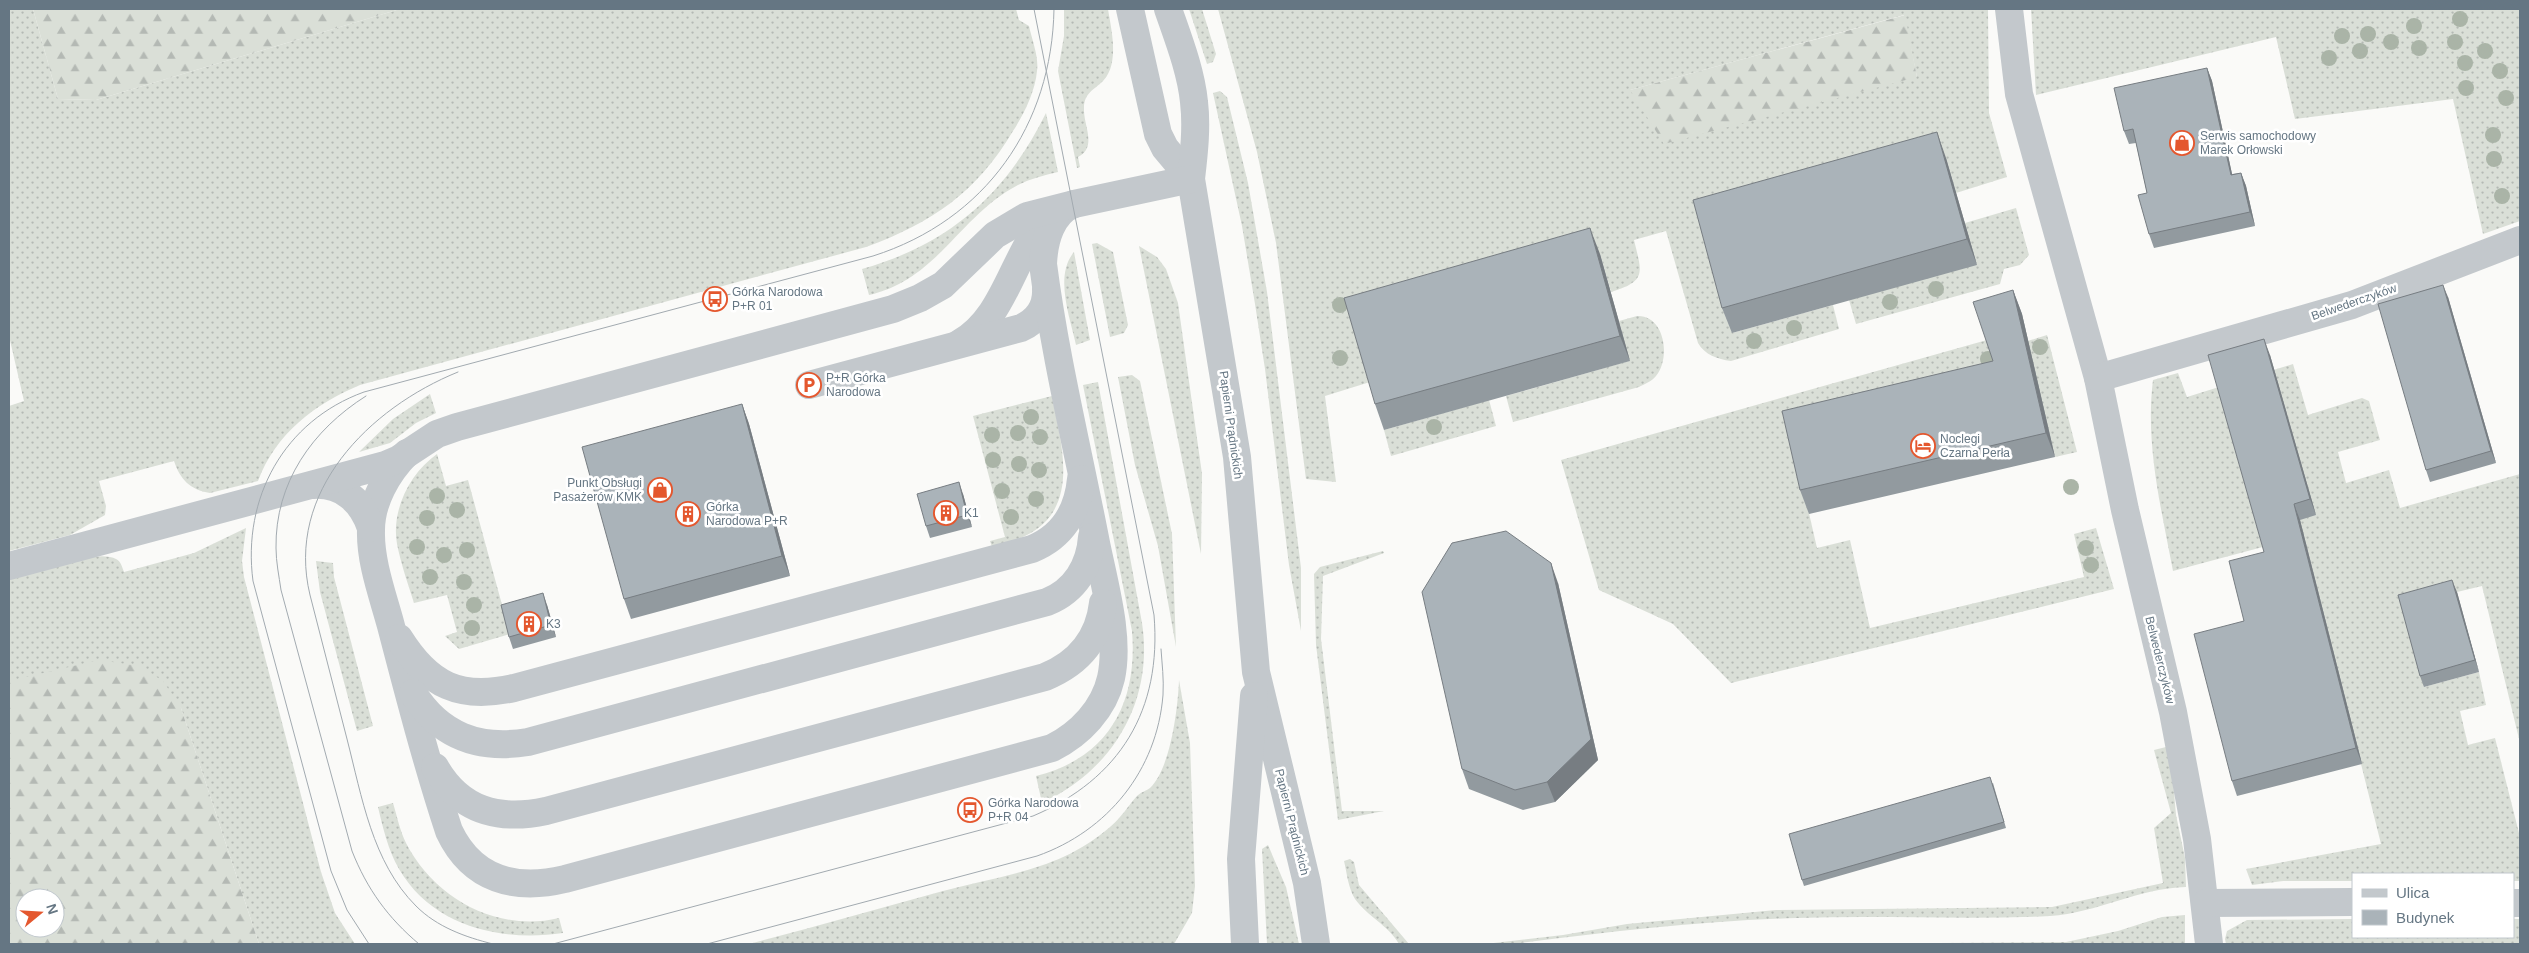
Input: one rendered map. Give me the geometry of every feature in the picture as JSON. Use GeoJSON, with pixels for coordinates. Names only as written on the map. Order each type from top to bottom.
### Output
{"type":"FeatureCollection","features":[{"type":"Feature","properties":{"kind":"street","name":"Papierni Prądnickich"},"geometry":{"type":"LineString","coordinates":[[1130,9],[1150,109],[1158,134],[1166,148],[1191,179]]}},
{"type":"Feature","properties":{"kind":"street","name":"Papierni Prądnickich"},"geometry":{"type":"LineString","coordinates":[[1168,9],[1192,84],[1195,137],[1191,179],[1237,457],[1256,672],[1307,883],[1316,944]]}},
{"type":"Feature","properties":{"kind":"street","name":"Belwederczyków"},"geometry":{"type":"LineString","coordinates":[[2009,9],[2019,94],[2098,378],[2125,510],[2182,756],[2206,903],[2209,944]]}},
{"type":"Feature","properties":{"kind":"street"},"geometry":{"type":"LineString","coordinates":[[9,566],[391,463],[437,434],[457,427],[907,304],[944,285],[1004,228],[1027,216],[1068,205],[1191,179]]}},
{"type":"Feature","properties":{"kind":"street"},"geometry":{"type":"LineString","coordinates":[[407,453],[398,462],[383,486],[374,507],[370,528],[373,558],[402,670],[449,831],[459,849],[471,863],[495,878],[512,883],[538,884],[565,879],[988,766],[1060,744],[1082,728],[1095,713],[1109,682],[1113,646],[1090,508],[1046,289],[1044,251],[1048,233],[1061,212],[1068,205]]}},
{"type":"Feature","properties":{"kind":"street"},"geometry":{"type":"LineString","coordinates":[[940,351],[966,339],[983,324],[994,309],[1032,237],[1048,217],[1068,205]]}},
{"type":"Feature","properties":{"kind":"street","name":"Belwederczyków"},"geometry":{"type":"LineString","coordinates":[[2098,378],[2352,305],[2520,240]]}},
{"type":"Feature","properties":{"kind":"street"},"geometry":{"type":"LineString","coordinates":[[809,385],[1027,326],[1043,308],[1046,289]]}},
{"type":"Feature","properties":{"kind":"street"},"geometry":{"type":"LineString","coordinates":[[387,612],[405,647],[419,665],[436,679],[453,689],[470,692],[505,690],[1038,547],[1056,535],[1070,517],[1081,487],[1080,460]]}},
{"type":"Feature","properties":{"kind":"street"},"geometry":{"type":"LineString","coordinates":[[306,486],[326,485],[342,490],[357,502],[370,528]]}},
{"type":"Feature","properties":{"kind":"street"},"geometry":{"type":"LineString","coordinates":[[402,670],[412,692],[424,710],[458,735],[482,744],[500,745],[528,742],[1054,600],[1072,586],[1088,562],[1092,537],[1090,508]]}},
{"type":"Feature","properties":{"kind":"street"},"geometry":{"type":"LineString","coordinates":[[421,736],[439,774],[460,798],[477,808],[502,816],[520,816],[546,811],[990,693],[1052,674],[1073,663],[1084,652],[1094,637],[1102,610],[1103,579]]}},
{"type":"Feature","properties":{"kind":"street","name":"Papierni Prądnickich"},"geometry":{"type":"LineString","coordinates":[[1245,944],[1241,859],[1256,672]]}},
{"type":"Feature","properties":{"kind":"street"},"geometry":{"type":"LineString","coordinates":[[2206,903],[2352,902]]}},
{"type":"Feature","properties":{"kind":"green space"},"geometry":{"type":"Polygon","coordinates":[[[9,9],[33,9],[58,99],[96,100],[400,9],[1016,9],[1019,20],[1029,26],[1037,66],[1034,87],[1025,110],[999,153],[984,171],[951,203],[932,216],[890,238],[866,247],[360,385],[328,401],[299,422],[275,448],[258,481],[210,493],[203,492],[187,483],[179,473],[174,461],[99,481],[106,506],[105,515],[70,535],[9,551],[9,406],[24,401],[9,336],[9,9]]]}},
{"type":"Feature","properties":{"kind":"green space"},"geometry":{"type":"Polygon","coordinates":[[[33,9],[400,9],[96,100],[58,99],[33,9]]]}},
{"type":"Feature","properties":{"kind":"green space"},"geometry":{"type":"Polygon","coordinates":[[[1064,9],[1108,9],[1113,46],[1113,56],[1108,74],[1088,95],[1084,103],[1088,142],[1084,153],[1078,157],[1080,167],[1077,168],[1058,71],[1064,36],[1064,9]]]}},
{"type":"Feature","properties":{"kind":"green space"},"geometry":{"type":"Polygon","coordinates":[[[1189,9],[1202,9],[1216,54],[1213,62],[1207,64],[1189,9]]]}},
{"type":"Feature","properties":{"kind":"green space"},"geometry":{"type":"Polygon","coordinates":[[[1218,9],[1988,9],[1989,113],[2007,177],[1956,193],[1946,158],[1732,333],[1833,305],[1839,329],[1731,361],[1712,356],[1704,351],[1698,343],[1666,231],[1634,240],[1639,260],[1639,274],[1631,284],[1623,288],[1611,292],[1600,254],[1370,382],[1325,396],[1336,482],[1306,479],[1276,243],[1257,152],[1218,9]],[[1904,15],[1630,90],[1917,77],[1904,15]]]}},
{"type":"Feature","properties":{"kind":"green space"},"geometry":{"type":"Polygon","coordinates":[[[2031,9],[2520,9],[2520,221],[2483,234],[2453,99],[2295,119],[2276,37],[2036,95],[2031,9]]]}},
{"type":"Feature","properties":{"kind":"green space"},"geometry":{"type":"Polygon","coordinates":[[[1905,15],[1917,77],[1664,144],[1630,90],[1905,15]]]}},
{"type":"Feature","properties":{"kind":"green space"},"geometry":{"type":"Polygon","coordinates":[[[1220,91],[1227,97],[1248,183],[1267,292],[1301,568],[1301,631],[1289,565],[1265,369],[1255,304],[1242,226],[1213,93],[1220,91]]]}},
{"type":"Feature","properties":{"kind":"green space"},"geometry":{"type":"Polygon","coordinates":[[[1046,113],[1058,172],[1037,177],[1018,185],[998,198],[980,213],[931,262],[913,276],[893,287],[869,295],[862,269],[894,258],[922,245],[948,230],[972,212],[1013,168],[1046,113]]]}},
{"type":"Feature","properties":{"kind":"green space"},"geometry":{"type":"Polygon","coordinates":[[[2016,208],[2029,255],[2020,265],[2004,269],[2000,284],[1856,324],[1849,300],[1965,223],[2016,208]]]}},
{"type":"Feature","properties":{"kind":"green space"},"geometry":{"type":"Polygon","coordinates":[[[1097,243],[1113,252],[1128,325],[1124,333],[1110,337],[1092,244],[1097,243]]]}},
{"type":"Feature","properties":{"kind":"green space"},"geometry":{"type":"Polygon","coordinates":[[[1139,246],[1157,257],[1166,269],[1178,303],[1202,474],[1201,554],[1139,246]]]}},
{"type":"Feature","properties":{"kind":"green space"},"geometry":{"type":"Polygon","coordinates":[[[1074,252],[1090,340],[1076,345],[1067,310],[1064,285],[1068,262],[1074,252]]]}},
{"type":"Feature","properties":{"kind":"green space"},"geometry":{"type":"Polygon","coordinates":[[[1637,316],[1654,322],[1663,339],[1663,359],[1661,368],[1656,376],[1639,387],[1513,422],[1506,396],[1629,361],[1619,321],[1637,316]]]}},
{"type":"Feature","properties":{"kind":"green space"},"geometry":{"type":"Polygon","coordinates":[[[2047,335],[2077,452],[2055,457],[2036,378],[1791,435],[1817,548],[1850,540],[1870,628],[2084,577],[2074,534],[2096,528],[2114,589],[1731,683],[1673,624],[1599,590],[1561,460],[1987,340],[2012,346],[2047,335]]]}},
{"type":"Feature","properties":{"kind":"green space"},"geometry":{"type":"Polygon","coordinates":[[[2293,364],[2308,415],[2362,398],[2369,401],[2380,440],[2338,452],[2346,483],[2389,470],[2400,508],[2520,474],[2520,743],[2482,586],[2457,592],[2424,687],[2479,672],[2486,705],[2460,711],[2468,745],[2495,738],[2520,837],[2520,881],[2514,881],[2514,873],[2352,873],[2352,881],[2283,881],[2252,885],[2246,869],[2381,844],[2304,536],[2173,571],[2159,500],[2153,452],[2151,404],[2153,380],[2178,373],[2187,397],[2293,364]]]}},
{"type":"Feature","properties":{"kind":"green space"},"geometry":{"type":"Polygon","coordinates":[[[1132,375],[1140,381],[1172,534],[1176,647],[1158,546],[1135,465],[1118,377],[1132,375]]]}},
{"type":"Feature","properties":{"kind":"green space"},"geometry":{"type":"Polygon","coordinates":[[[1098,382],[1142,623],[1144,652],[1141,679],[1134,706],[1123,730],[1108,752],[1089,772],[1067,789],[1042,803],[1036,776],[1061,768],[1083,756],[1100,741],[1114,723],[1124,703],[1130,681],[1133,657],[1132,631],[1083,385],[1098,382]]]}},
{"type":"Feature","properties":{"kind":"green space"},"geometry":{"type":"Polygon","coordinates":[[[430,394],[436,413],[416,423],[390,443],[359,452],[393,419],[430,394]]]}},
{"type":"Feature","properties":{"kind":"green space"},"geometry":{"type":"Polygon","coordinates":[[[1052,396],[1060,434],[1063,473],[1061,492],[1055,509],[1043,524],[1025,536],[992,547],[990,541],[1005,537],[973,416],[1052,396]]]}},
{"type":"Feature","properties":{"kind":"green space"},"geometry":{"type":"Polygon","coordinates":[[[1489,400],[1496,426],[1391,456],[1384,430],[1489,400]]]}},
{"type":"Feature","properties":{"kind":"green space"},"geometry":{"type":"Polygon","coordinates":[[[437,454],[446,486],[468,480],[510,634],[459,649],[445,636],[457,632],[447,595],[414,603],[397,544],[397,518],[405,493],[419,471],[437,454]]]}},
{"type":"Feature","properties":{"kind":"green space"},"geometry":{"type":"Polygon","coordinates":[[[246,528],[242,561],[244,577],[321,872],[335,913],[355,944],[259,944],[181,708],[9,681],[9,577],[64,562],[95,556],[107,556],[118,560],[124,572],[194,553],[246,528]]]}},
{"type":"Feature","properties":{"kind":"green space"},"geometry":{"type":"Polygon","coordinates":[[[1383,551],[1384,553],[1323,576],[1321,639],[1342,811],[1384,811],[1338,820],[1316,645],[1314,574],[1320,567],[1383,551]]]}},
{"type":"Feature","properties":{"kind":"green space"},"geometry":{"type":"Polygon","coordinates":[[[316,561],[333,563],[334,577],[373,726],[357,731],[320,592],[316,561]]]}},
{"type":"Feature","properties":{"kind":"green space"},"geometry":{"type":"Polygon","coordinates":[[[99,660],[139,666],[163,681],[181,708],[259,944],[9,944],[9,681],[99,660]]]}},
{"type":"Feature","properties":{"kind":"green space"},"geometry":{"type":"Polygon","coordinates":[[[1179,680],[1190,743],[1195,886],[1192,913],[1174,944],[749,944],[1031,869],[1072,853],[1114,823],[1137,796],[1150,788],[1157,779],[1172,737],[1179,680]]]}},
{"type":"Feature","properties":{"kind":"green space"},"geometry":{"type":"Polygon","coordinates":[[[2170,746],[2176,815],[2185,858],[2186,887],[2169,888],[2067,914],[2050,916],[1761,919],[1583,935],[1512,944],[1485,944],[1563,935],[1627,924],[1776,910],[2052,907],[2163,883],[2154,828],[2171,813],[2154,750],[2170,746]]]}},
{"type":"Feature","properties":{"kind":"green space"},"geometry":{"type":"Polygon","coordinates":[[[393,803],[406,843],[418,863],[450,895],[470,907],[491,915],[513,920],[536,921],[559,918],[563,933],[516,935],[493,932],[470,926],[449,917],[430,905],[413,889],[395,862],[389,847],[378,807],[393,803]]]}},
{"type":"Feature","properties":{"kind":"green space"},"geometry":{"type":"Polygon","coordinates":[[[1268,845],[1286,887],[1299,944],[1267,944],[1262,849],[1268,845]]]}},
{"type":"Feature","properties":{"kind":"green space"},"geometry":{"type":"Polygon","coordinates":[[[1350,859],[1354,862],[1359,885],[1409,944],[1399,944],[1389,931],[1365,911],[1355,899],[1349,885],[1344,861],[1350,859]]]}},
{"type":"Feature","properties":{"kind":"green space"},"geometry":{"type":"Polygon","coordinates":[[[2185,915],[2185,944],[1810,944],[2066,942],[2118,931],[2162,917],[2185,915]]]}},
{"type":"Feature","properties":{"kind":"green space"},"geometry":{"type":"Polygon","coordinates":[[[2352,919],[2352,938],[2514,938],[2514,919],[2520,919],[2520,944],[2226,944],[2227,931],[2247,920],[2352,919]]]}},
{"type":"Feature","properties":{"kind":"building","name":"Serwis samochodowy Marek Orłowski"},"geometry":{"type":"Polygon","coordinates":[[[2207,68],[2231,175],[2241,173],[2250,212],[2149,234],[2138,195],[2147,193],[2133,129],[2124,131],[2114,88],[2207,68]]]}},
{"type":"Feature","properties":{"kind":"building"},"geometry":{"type":"Polygon","coordinates":[[[1937,132],[1967,239],[1722,308],[1693,200],[1937,132]]]}},
{"type":"Feature","properties":{"kind":"building"},"geometry":{"type":"Polygon","coordinates":[[[1590,228],[1620,336],[1375,404],[1344,298],[1590,228]]]}},
{"type":"Feature","properties":{"kind":"building"},"geometry":{"type":"Polygon","coordinates":[[[2443,285],[2491,451],[2426,470],[2378,304],[2443,285]]]}},
{"type":"Feature","properties":{"kind":"building","name":"Noclegi Czarna Perła"},"geometry":{"type":"Polygon","coordinates":[[[2013,290],[2046,433],[1800,490],[1782,411],[1993,361],[1973,302],[2013,290]]]}},
{"type":"Feature","properties":{"kind":"building"},"geometry":{"type":"Polygon","coordinates":[[[2264,339],[2310,499],[2294,504],[2356,748],[2232,781],[2194,634],[2244,621],[2229,561],[2264,552],[2208,355],[2264,339]]]}},
{"type":"Feature","properties":{"kind":"building","name":"Górka Narodowa P+R"},"geometry":{"type":"Polygon","coordinates":[[[742,404],[782,556],[624,599],[582,447],[742,404]]]}},
{"type":"Feature","properties":{"kind":"building","name":"K1"},"geometry":{"type":"Polygon","coordinates":[[[959,482],[967,515],[926,526],[917,494],[959,482]]]}},
{"type":"Feature","properties":{"kind":"building"},"geometry":{"type":"Polygon","coordinates":[[[1506,531],[1551,563],[1591,739],[1547,782],[1515,790],[1462,769],[1422,592],[1452,543],[1506,531]]]}},
{"type":"Feature","properties":{"kind":"building"},"geometry":{"type":"Polygon","coordinates":[[[2452,580],[2475,660],[2420,676],[2398,595],[2452,580]]]}},
{"type":"Feature","properties":{"kind":"building"},"geometry":{"type":"Polygon","coordinates":[[[543,593],[551,625],[509,637],[501,605],[543,593]]]}},
{"type":"Feature","properties":{"kind":"building"},"geometry":{"type":"Polygon","coordinates":[[[1990,777],[2004,822],[1802,880],[1789,834],[1990,777]]]}},
{"type":"Feature","properties":{"kind":"tram line"},"geometry":{"type":"LineString","coordinates":[[553,944],[1033,816],[1064,801],[1090,782],[1112,761],[1129,737],[1142,711],[1151,681],[1155,649],[1154,615],[1034,9]]}},
{"type":"Feature","properties":{"kind":"tram line"},"geometry":{"type":"LineString","coordinates":[[369,944],[347,910],[331,871],[253,581],[251,550],[254,521],[262,492],[274,466],[291,443],[311,422],[336,405],[364,392],[873,256],[913,240],[949,219],[979,193],[1005,162],[1026,129],[1041,91],[1050,51],[1054,9]]}},
{"type":"Feature","properties":{"kind":"tram line"},"geometry":{"type":"LineString","coordinates":[[458,372],[425,388],[394,408],[365,431],[341,458],[322,489],[310,522],[306,557],[310,595],[364,806],[379,849],[389,870],[401,889],[416,906],[433,920],[452,930],[493,944]]}},
{"type":"Feature","properties":{"kind":"tram line"},"geometry":{"type":"LineString","coordinates":[[366,396],[329,425],[300,460],[282,502],[277,524],[276,558],[281,590],[352,851],[364,878],[379,902],[419,944]]}},
{"type":"Feature","properties":{"kind":"tram line"},"geometry":{"type":"LineString","coordinates":[[707,944],[1037,856],[1063,845],[1086,831],[1106,814],[1124,794],[1139,772],[1151,748],[1159,722],[1163,695],[1161,649]]}},
{"type":"Feature","properties":{"kind":"place","name":"Serwis samochodowy Marek Orłowski"},"geometry":{"type":"Point","coordinates":[2182,143]}},
{"type":"Feature","properties":{"kind":"place","name":"Górka Narodowa P+R 01"},"geometry":{"type":"Point","coordinates":[715,299]}},
{"type":"Feature","properties":{"kind":"place","name":"P+R Górka Narodowa"},"geometry":{"type":"Point","coordinates":[809,385]}},
{"type":"Feature","properties":{"kind":"place","name":"Noclegi Czarna Perła"},"geometry":{"type":"Point","coordinates":[1923,446]}},
{"type":"Feature","properties":{"kind":"place","name":"Punkt Obsługi Pasażerów KMK"},"geometry":{"type":"Point","coordinates":[660,490]}},
{"type":"Feature","properties":{"kind":"place","name":"K1"},"geometry":{"type":"Point","coordinates":[946,513]}},
{"type":"Feature","properties":{"kind":"place","name":"Górka Narodowa P+R"},"geometry":{"type":"Point","coordinates":[688,514]}},
{"type":"Feature","properties":{"kind":"place","name":"K3"},"geometry":{"type":"Point","coordinates":[529,624]}},
{"type":"Feature","properties":{"kind":"place","name":"Górka Narodowa P+R 04"},"geometry":{"type":"Point","coordinates":[970,810]}}]}
